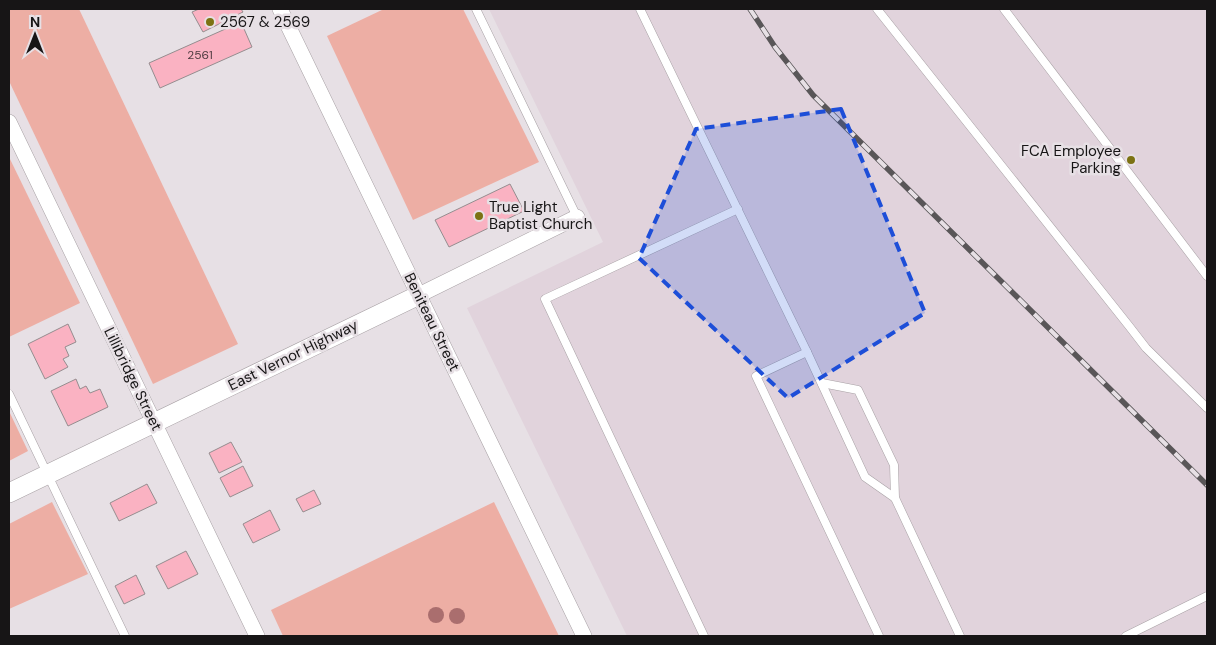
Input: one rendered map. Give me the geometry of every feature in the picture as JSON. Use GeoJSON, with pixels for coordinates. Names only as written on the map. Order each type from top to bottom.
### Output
{"type":"FeatureCollection","features":[{"type":"Feature","properties":{"kind":"street","name":"Beniteau Street"},"geometry":{"type":"LineString","coordinates":[[280,9],[584,636]]}},
{"type":"Feature","properties":{"kind":"street","name":"Lillibridge Street"},"geometry":{"type":"LineString","coordinates":[[9,122],[257,636]]}},
{"type":"Feature","properties":{"kind":"street","name":"East Vernor Highway"},"geometry":{"type":"LineString","coordinates":[[9,493],[578,217]]}},
{"type":"Feature","properties":{"kind":"lane"},"geometry":{"type":"LineString","coordinates":[[476,9],[578,217]]}},
{"type":"Feature","properties":{"kind":"lane"},"geometry":{"type":"LineString","coordinates":[[640,9],[822,383],[865,477],[894,498]]}},
{"type":"Feature","properties":{"kind":"lane"},"geometry":{"type":"LineString","coordinates":[[877,9],[1141,341],[1207,408]]}},
{"type":"Feature","properties":{"kind":"lane"},"geometry":{"type":"LineString","coordinates":[[1004,9],[1207,276]]}},
{"type":"Feature","properties":{"kind":"lane"},"geometry":{"type":"LineString","coordinates":[[704,636],[545,299],[738,209]]}},
{"type":"Feature","properties":{"kind":"lane"},"geometry":{"type":"LineString","coordinates":[[807,352],[756,376],[879,636]]}},
{"type":"Feature","properties":{"kind":"lane"},"geometry":{"type":"LineString","coordinates":[[822,383],[858,390],[894,465],[894,498],[960,636]]}},
{"type":"Feature","properties":{"kind":"lane"},"geometry":{"type":"LineString","coordinates":[[9,394],[125,636]]}},
{"type":"Feature","properties":{"kind":"lane"},"geometry":{"type":"LineString","coordinates":[[1126,636],[1207,596]]}},
{"type":"Feature","properties":{"kind":"highlighted area"},"geometry":{"type":"Polygon","coordinates":[[[841,109],[925,313],[788,398],[639,258],[696,129],[841,109]]]}},
{"type":"Feature","properties":{"kind":"shaded area"},"geometry":{"type":"Polygon","coordinates":[[[9,9],[79,9],[238,344],[153,384],[9,81],[9,9]]]}},
{"type":"Feature","properties":{"kind":"shaded area"},"geometry":{"type":"Polygon","coordinates":[[[384,9],[463,9],[539,162],[413,220],[327,36],[384,9]]]}},
{"type":"Feature","properties":{"kind":"shaded area"},"geometry":{"type":"Polygon","coordinates":[[[489,9],[1207,9],[1207,636],[627,636],[467,308],[603,242],[489,9]]]}},
{"type":"Feature","properties":{"kind":"shaded area"},"geometry":{"type":"Polygon","coordinates":[[[9,157],[80,303],[9,337],[9,157]]]}},
{"type":"Feature","properties":{"kind":"shaded area"},"geometry":{"type":"Polygon","coordinates":[[[9,411],[28,451],[9,461],[9,411]]]}},
{"type":"Feature","properties":{"kind":"shaded area"},"geometry":{"type":"Polygon","coordinates":[[[52,502],[88,574],[9,609],[9,524],[52,502]]]}},
{"type":"Feature","properties":{"kind":"shaded area"},"geometry":{"type":"Polygon","coordinates":[[[494,502],[559,636],[283,636],[271,610],[494,502]]]}},
{"type":"Feature","properties":{"kind":"building","name":"2567 & 2569"},"geometry":{"type":"Polygon","coordinates":[[[199,9],[241,9],[243,12],[203,32],[192,12],[199,9]]]}},
{"type":"Feature","properties":{"kind":"building"},"geometry":{"type":"Polygon","coordinates":[[[241,22],[252,47],[160,88],[149,63],[241,22]]]}},
{"type":"Feature","properties":{"kind":"building","name":"True Light Baptist Church"},"geometry":{"type":"Polygon","coordinates":[[[510,184],[524,211],[449,247],[435,220],[510,184]]]}},
{"type":"Feature","properties":{"kind":"building"},"geometry":{"type":"Polygon","coordinates":[[[68,324],[76,342],[65,347],[69,356],[63,359],[68,367],[45,379],[28,344],[68,324]]]}},
{"type":"Feature","properties":{"kind":"building"},"geometry":{"type":"Polygon","coordinates":[[[76,379],[80,389],[86,386],[90,393],[100,389],[108,407],[68,426],[51,391],[76,379]]]}},
{"type":"Feature","properties":{"kind":"building"},"geometry":{"type":"Polygon","coordinates":[[[231,442],[242,462],[219,473],[209,453],[231,442]]]}},
{"type":"Feature","properties":{"kind":"building"},"geometry":{"type":"Polygon","coordinates":[[[243,466],[253,486],[230,497],[220,478],[243,466]]]}},
{"type":"Feature","properties":{"kind":"building"},"geometry":{"type":"Polygon","coordinates":[[[147,484],[157,503],[119,521],[110,503],[147,484]]]}},
{"type":"Feature","properties":{"kind":"building"},"geometry":{"type":"Polygon","coordinates":[[[314,490],[321,504],[303,512],[296,499],[314,490]]]}},
{"type":"Feature","properties":{"kind":"building"},"geometry":{"type":"Polygon","coordinates":[[[270,510],[280,530],[253,543],[243,524],[270,510]]]}},
{"type":"Feature","properties":{"kind":"building"},"geometry":{"type":"Polygon","coordinates":[[[186,551],[198,574],[168,589],[156,566],[186,551]]]}},
{"type":"Feature","properties":{"kind":"building"},"geometry":{"type":"Polygon","coordinates":[[[136,575],[145,594],[124,604],[115,586],[136,575]]]}},
{"type":"Feature","properties":{"kind":"railway"},"geometry":{"type":"LineString","coordinates":[[750,9],[775,47],[813,95],[1207,485]]}},
{"type":"Feature","properties":{"kind":"place","name":"2567 & 2569"},"geometry":{"type":"Point","coordinates":[210,22]}},
{"type":"Feature","properties":{"kind":"place","name":"FCA Employee Parking"},"geometry":{"type":"Point","coordinates":[1131,160]}},
{"type":"Feature","properties":{"kind":"place","name":"True Light Baptist Church"},"geometry":{"type":"Point","coordinates":[479,216]}}]}
